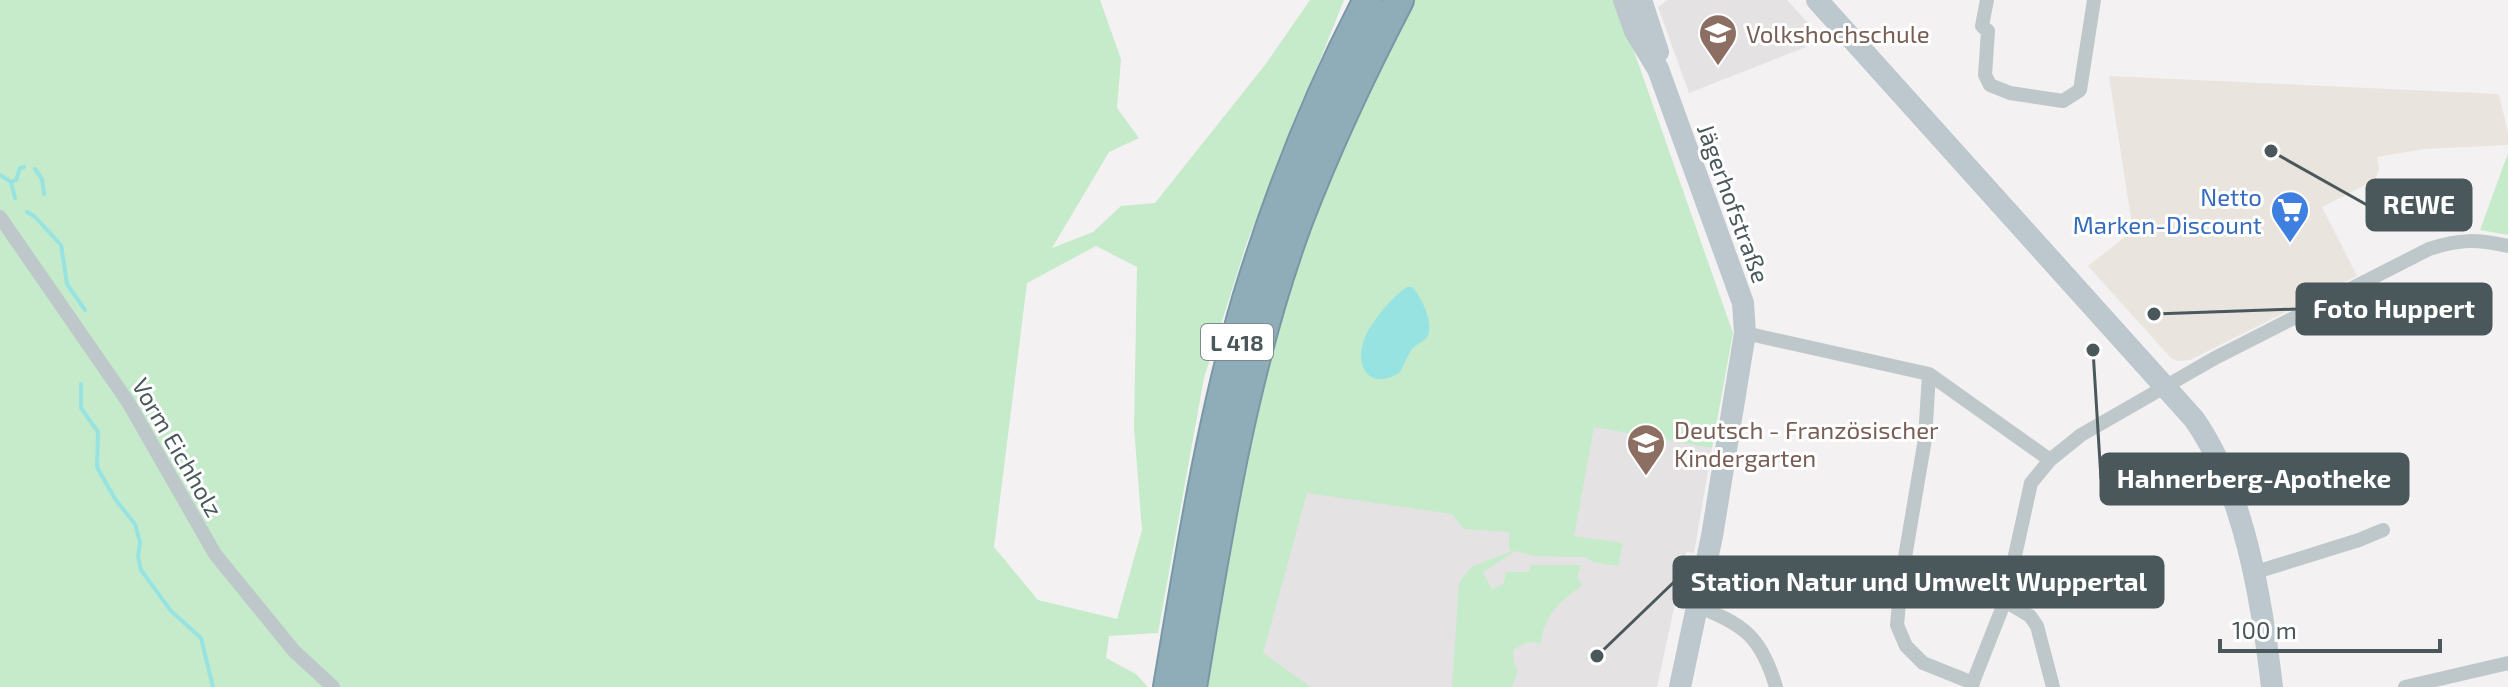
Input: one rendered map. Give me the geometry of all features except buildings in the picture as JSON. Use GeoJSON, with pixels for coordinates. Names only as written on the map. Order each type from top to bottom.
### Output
{"type":"FeatureCollection","features":[{"type":"Feature","properties":{"kind":"highway","name":"L 418"},"geometry":{"type":"LineString","coordinates":[[1168,687],[1210,450],[1247,301],[1301,148],[1368,0]]}},
{"type":"Feature","properties":{"kind":"highway","name":"L 418"},"geometry":{"type":"LineString","coordinates":[[1192,687],[1233,455],[1271,307],[1298,222],[1328,148],[1399,0]]}},
{"type":"Feature","properties":{"kind":"main road","name":"Jägerhofstraße"},"geometry":{"type":"LineString","coordinates":[[1624,0],[1635,31],[1658,69],[1743,303],[1745,333],[1715,518],[1680,687]]}},
{"type":"Feature","properties":{"kind":"main road","name":"Jägerhofstraße"},"geometry":{"type":"LineString","coordinates":[[1641,0],[1659,53],[1658,69]]}},
{"type":"Feature","properties":{"kind":"main road"},"geometry":{"type":"LineString","coordinates":[[1817,0],[2194,419],[2221,464],[2234,501],[2253,573],[2272,687]]}},
{"type":"Feature","properties":{"kind":"street"},"geometry":{"type":"LineString","coordinates":[[1987,0],[1982,26],[1988,31],[1985,75],[1990,85],[2010,93],[2063,101],[2080,90],[2094,0]]}},
{"type":"Feature","properties":{"kind":"street","name":"Vorm Eichholz"},"geometry":{"type":"LineString","coordinates":[[0,217],[128,402],[215,554],[294,651],[333,687]]}},
{"type":"Feature","properties":{"kind":"street"},"geometry":{"type":"LineString","coordinates":[[1929,374],[1925,439],[1901,581],[1897,625],[1906,646],[1923,663],[1972,685],[2005,601],[2031,483],[2050,460],[2081,435],[2215,358],[2429,249],[2454,241],[2478,240],[2507,248]]}},
{"type":"Feature","properties":{"kind":"street"},"geometry":{"type":"LineString","coordinates":[[1745,333],[1929,374],[2050,460]]}},
{"type":"Feature","properties":{"kind":"street"},"geometry":{"type":"LineString","coordinates":[[2253,573],[2383,530]]}},
{"type":"Feature","properties":{"kind":"street"},"geometry":{"type":"LineString","coordinates":[[2005,601],[2030,616],[2037,626],[2053,687]]}},
{"type":"Feature","properties":{"kind":"street"},"geometry":{"type":"LineString","coordinates":[[1697,606],[1735,621],[1753,638],[1765,656],[1776,687]]}},
{"type":"Feature","properties":{"kind":"street"},"geometry":{"type":"LineString","coordinates":[[2405,687],[2508,663]]}},
{"type":"Feature","properties":{"kind":"shaded area","name":"Volkshochschule"},"geometry":{"type":"Polygon","coordinates":[[[1668,0],[1787,0],[1824,40],[1689,93],[1658,7],[1668,0]]]}},
{"type":"Feature","properties":{"kind":"shaded area"},"geometry":{"type":"Polygon","coordinates":[[[2109,76],[2499,94],[2508,145],[2425,149],[2377,157],[2379,169],[2375,180],[2322,207],[2357,276],[2190,360],[2178,361],[2171,358],[2088,266],[2133,231],[2109,76]]]}},
{"type":"Feature","properties":{"kind":"shaded area"},"geometry":{"type":"Polygon","coordinates":[[[1324,234],[1678,441],[1712,448],[1694,553],[1686,552],[1657,687],[1291,687],[1230,661],[1324,234]]]}},
{"type":"Feature","properties":{"kind":"green space"},"geometry":{"type":"Polygon","coordinates":[[[0,0],[1100,0],[1121,59],[1117,108],[1139,138],[1109,152],[1052,248],[1093,232],[1121,206],[1155,203],[1265,65],[1310,0],[1344,0],[1247,242],[1204,378],[1158,633],[1109,636],[1106,658],[1136,674],[1148,687],[0,687],[0,0]],[[1096,246],[1027,283],[994,547],[1038,600],[1117,619],[1142,530],[1134,427],[1137,267],[1096,246]]]}},
{"type":"Feature","properties":{"kind":"green space"},"geometry":{"type":"Polygon","coordinates":[[[1414,0],[1616,0],[1733,333],[1712,448],[1594,427],[1574,536],[1623,543],[1618,566],[1593,562],[1585,557],[1535,556],[1515,551],[1483,572],[1492,590],[1504,583],[1506,572],[1529,572],[1531,565],[1581,565],[1577,578],[1583,585],[1555,609],[1545,625],[1541,643],[1527,642],[1513,650],[1518,671],[1512,687],[1452,687],[1459,583],[1471,567],[1512,551],[1509,548],[1509,532],[1464,529],[1452,514],[1307,493],[1263,653],[1311,687],[1201,687],[1233,500],[1284,309],[1333,165],[1414,0]]]}},
{"type":"Feature","properties":{"kind":"green space"},"geometry":{"type":"Polygon","coordinates":[[[2508,153],[2508,235],[2480,230],[2508,153]]]}},
{"type":"Feature","properties":{"kind":"water"},"geometry":{"type":"Polygon","coordinates":[[[1407,287],[1416,291],[1426,310],[1429,325],[1427,337],[1412,349],[1399,373],[1388,378],[1371,377],[1362,364],[1362,345],[1366,335],[1395,296],[1407,287]]]}},
{"type":"Feature","properties":{"kind":"waterway"},"geometry":{"type":"LineString","coordinates":[[11,182],[16,180],[20,168],[24,167]]}},
{"type":"Feature","properties":{"kind":"waterway"},"geometry":{"type":"LineString","coordinates":[[35,169],[42,179],[44,194]]}},
{"type":"Feature","properties":{"kind":"waterway"},"geometry":{"type":"LineString","coordinates":[[0,175],[11,182],[15,198]]}},
{"type":"Feature","properties":{"kind":"waterway"},"geometry":{"type":"LineString","coordinates":[[27,212],[61,245],[67,284],[85,310]]}},
{"type":"Feature","properties":{"kind":"waterway"},"geometry":{"type":"LineString","coordinates":[[81,384],[81,408],[98,432],[97,467],[115,499],[135,524],[140,542],[138,557],[141,570],[171,611],[201,638],[213,687]]}},
{"type":"Feature","properties":{"kind":"place","name":"Volkshochschule"},"geometry":{"type":"Point","coordinates":[1718,67]}},
{"type":"Feature","properties":{"kind":"place","name":"REWE"},"geometry":{"type":"Point","coordinates":[2271,151]}},
{"type":"Feature","properties":{"kind":"place","name":"Netto Marken-Discount"},"geometry":{"type":"Point","coordinates":[2290,244]}},
{"type":"Feature","properties":{"kind":"place","name":"Foto Huppert"},"geometry":{"type":"Point","coordinates":[2154,314]}},
{"type":"Feature","properties":{"kind":"place","name":"Hahnerberg-Apotheke"},"geometry":{"type":"Point","coordinates":[2093,350]}},
{"type":"Feature","properties":{"kind":"place","name":"Deutsch - Französischer Kindergarten"},"geometry":{"type":"Point","coordinates":[1646,477]}},
{"type":"Feature","properties":{"kind":"place","name":"Station Natur und Umwelt Wuppertal"},"geometry":{"type":"Point","coordinates":[1597,656]}}]}
